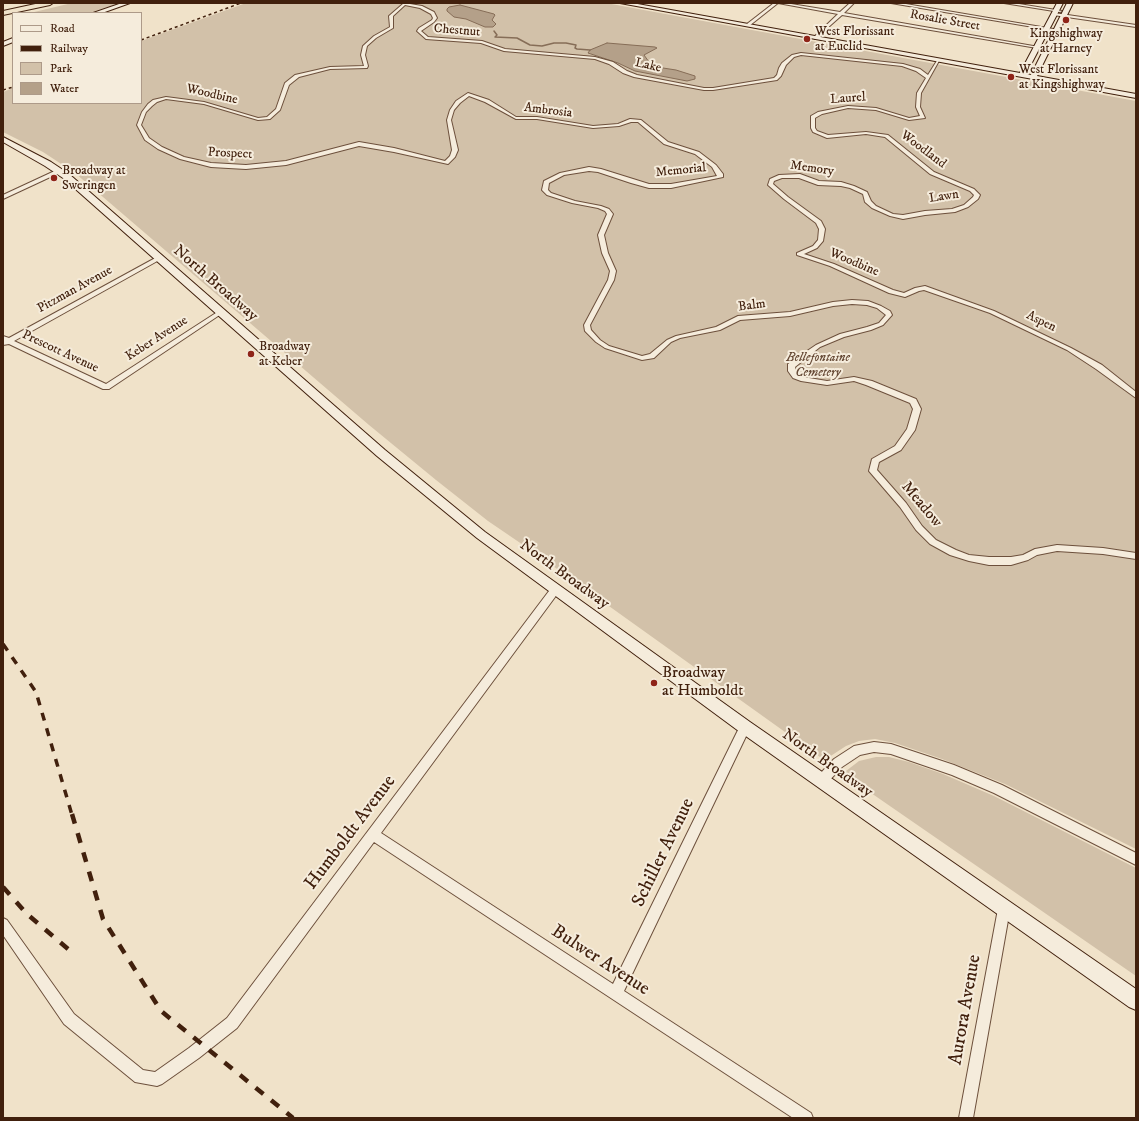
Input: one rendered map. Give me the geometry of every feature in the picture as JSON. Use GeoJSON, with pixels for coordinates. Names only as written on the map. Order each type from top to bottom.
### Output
{"type":"FeatureCollection","features":[{"type":"Feature","properties":{"kind":"highway"},"geometry":{"type":"LineString","coordinates":[[15,12],[35,3]]}},
{"type":"Feature","properties":{"kind":"highway"},"geometry":{"type":"LineString","coordinates":[[3,10],[15,12],[54,4]]}},
{"type":"Feature","properties":{"kind":"highway"},"geometry":{"type":"LineString","coordinates":[[3,13],[54,4]]}},
{"type":"Feature","properties":{"kind":"main road"},"geometry":{"type":"LineString","coordinates":[[99,12],[127,3]]}},
{"type":"Feature","properties":{"kind":"main road"},"geometry":{"type":"LineString","coordinates":[[623,3],[1136,96]]}},
{"type":"Feature","properties":{"kind":"main road"},"geometry":{"type":"LineString","coordinates":[[1022,75],[1060,3]]}},
{"type":"Feature","properties":{"kind":"main road"},"geometry":{"type":"LineString","coordinates":[[1033,77],[1070,3]]}},
{"type":"Feature","properties":{"kind":"main road","name":"North Broadway"},"geometry":{"type":"LineString","coordinates":[[4,141],[60,171],[419,486],[481,535],[821,781],[1136,1000]]}},
{"type":"Feature","properties":{"kind":"street"},"geometry":{"type":"LineString","coordinates":[[748,25],[777,3]]}},
{"type":"Feature","properties":{"kind":"street","name":"Rosalie Street"},"geometry":{"type":"LineString","coordinates":[[777,3],[1037,47]]}},
{"type":"Feature","properties":{"kind":"street"},"geometry":{"type":"LineString","coordinates":[[815,38],[852,3]]}},
{"type":"Feature","properties":{"kind":"street"},"geometry":{"type":"LineString","coordinates":[[893,3],[1057,30]]}},
{"type":"Feature","properties":{"kind":"street"},"geometry":{"type":"LineString","coordinates":[[1006,3],[1136,26]]}},
{"type":"Feature","properties":{"kind":"street","name":"Chestnut"},"geometry":{"type":"LineString","coordinates":[[263,120],[273,115],[278,110],[287,84],[297,76],[330,68],[365,67],[363,55],[365,46],[375,37],[392,27],[391,16],[404,4],[426,8],[433,13],[435,18],[420,28],[419,31],[428,38],[475,41],[504,50]]}},
{"type":"Feature","properties":{"kind":"street","name":"Lake"},"geometry":{"type":"LineString","coordinates":[[504,50],[595,58],[611,63],[625,72],[636,76],[709,89],[775,79],[781,73],[780,68],[793,56],[807,54],[878,64],[903,65],[918,70],[928,76]]}},
{"type":"Feature","properties":{"kind":"street"},"geometry":{"type":"LineString","coordinates":[[928,76],[938,60]]}},
{"type":"Feature","properties":{"kind":"street","name":"Laurel"},"geometry":{"type":"LineString","coordinates":[[883,135],[866,133],[827,137],[816,132],[812,122],[813,117],[820,113],[848,107],[876,108],[899,117],[914,119],[921,118],[924,116],[918,107],[919,93],[928,76]]}},
{"type":"Feature","properties":{"kind":"street","name":"Ambrosia"},"geometry":{"type":"LineString","coordinates":[[359,144],[394,150],[446,163],[452,157],[455,150],[449,120],[452,110],[458,102],[468,94],[487,102],[516,118],[537,118],[593,127],[619,125],[630,120],[643,123],[666,143],[697,153],[714,166],[720,174],[720,177]]}},
{"type":"Feature","properties":{"kind":"street","name":"Woodbine"},"geometry":{"type":"LineString","coordinates":[[155,101],[166,98],[204,103],[263,120]]}},
{"type":"Feature","properties":{"kind":"street","name":"Prospect"},"geometry":{"type":"LineString","coordinates":[[155,101],[144,112],[140,125],[147,139],[171,154],[197,163],[230,167],[265,166],[305,159],[359,144]]}},
{"type":"Feature","properties":{"kind":"street","name":"Woodland"},"geometry":{"type":"LineString","coordinates":[[883,135],[890,138],[902,150],[932,173],[972,190]]}},
{"type":"Feature","properties":{"kind":"street","name":"Memorial"},"geometry":{"type":"LineString","coordinates":[[609,213],[599,207],[558,198],[547,192],[544,187],[546,182],[553,178],[582,170],[599,170],[649,186],[671,186],[720,177]]}},
{"type":"Feature","properties":{"kind":"street"},"geometry":{"type":"LineString","coordinates":[[3,196],[60,171]]}},
{"type":"Feature","properties":{"kind":"street","name":"Memory"},"geometry":{"type":"LineString","coordinates":[[799,254],[815,247],[821,240],[822,229],[819,222],[786,198],[770,184],[772,180],[781,176],[800,176],[818,183],[841,184],[852,187],[865,193],[868,202],[874,207],[892,215],[903,217]]}},
{"type":"Feature","properties":{"kind":"street","name":"Lawn"},"geometry":{"type":"LineString","coordinates":[[903,217],[925,213],[953,211],[966,206],[976,198],[977,194],[972,190]]}},
{"type":"Feature","properties":{"kind":"street","name":"Balm"},"geometry":{"type":"LineString","coordinates":[[609,213],[609,219],[601,235],[605,246],[605,253],[613,271],[611,280],[587,325],[588,331],[598,341],[607,347],[642,358],[652,356],[669,342],[678,337],[693,332],[718,328],[727,325],[738,318],[790,314],[834,304],[852,302],[868,303],[884,310],[889,315],[881,324],[869,329],[842,335],[818,346],[791,366],[792,371],[801,379],[827,383],[842,382]]}},
{"type":"Feature","properties":{"kind":"street","name":"Woodbine"},"geometry":{"type":"LineString","coordinates":[[799,254],[832,265],[899,295],[925,288]]}},
{"type":"Feature","properties":{"kind":"street","name":"Pitzman Avenue"},"geometry":{"type":"LineString","coordinates":[[5,341],[159,258]]}},
{"type":"Feature","properties":{"kind":"street","name":"Aspen"},"geometry":{"type":"LineString","coordinates":[[925,288],[992,312],[1069,350],[1099,367],[1136,396]]}},
{"type":"Feature","properties":{"kind":"street","name":"Keber Avenue"},"geometry":{"type":"LineString","coordinates":[[106,387],[221,312]]}},
{"type":"Feature","properties":{"kind":"street","name":"Prescott Avenue"},"geometry":{"type":"LineString","coordinates":[[5,341],[106,387]]}},
{"type":"Feature","properties":{"kind":"street","name":"Meadow"},"geometry":{"type":"LineString","coordinates":[[842,382],[854,379],[869,383],[913,401],[916,405],[916,416],[911,430],[898,448],[875,461],[873,471],[903,505],[919,528],[933,542],[953,553],[989,562],[1011,562],[1025,558],[1035,552],[1057,548],[1103,551],[1136,556]]}},
{"type":"Feature","properties":{"kind":"street","name":"Humboldt Avenue"},"geometry":{"type":"LineString","coordinates":[[3,924],[69,1019],[140,1077],[156,1079],[194,1053],[232,1022],[556,590]]}},
{"type":"Feature","properties":{"kind":"street","name":"Schiller Avenue"},"geometry":{"type":"LineString","coordinates":[[616,994],[745,727]]}},
{"type":"Feature","properties":{"kind":"street"},"geometry":{"type":"LineString","coordinates":[[821,781],[838,763],[858,750],[874,747],[890,749],[954,770],[998,789],[1136,859]]}},
{"type":"Feature","properties":{"kind":"street","name":"Bulwer Avenue"},"geometry":{"type":"LineString","coordinates":[[373,835],[806,1118]]}},
{"type":"Feature","properties":{"kind":"street","name":"Aurora Avenue"},"geometry":{"type":"LineString","coordinates":[[966,1118],[1004,909]]}},
{"type":"Feature","properties":{"kind":"green space"},"geometry":{"type":"Polygon","coordinates":[[[72,3],[119,3],[92,12],[34,12],[72,3]]]}},
{"type":"Feature","properties":{"kind":"green space","name":"Bellefontaine Cemetery"},"geometry":{"type":"Polygon","coordinates":[[[246,3],[606,3],[1136,101],[1136,849],[1005,784],[942,759],[895,743],[875,739],[859,741],[846,746],[826,759],[820,757],[488,521],[369,425],[75,173],[43,152],[3,132],[3,92],[12,88],[12,104],[142,104],[142,41],[246,3]]]}},
{"type":"Feature","properties":{"kind":"green space"},"geometry":{"type":"Polygon","coordinates":[[[876,757],[889,757],[909,762],[943,774],[994,796],[1136,868],[1136,976],[845,775],[846,771],[859,761],[876,757]]]}},
{"type":"Feature","properties":{"kind":"water"},"geometry":{"type":"Polygon","coordinates":[[[460,5],[494,14],[495,15],[492,20],[496,24],[493,27],[485,27],[466,19],[454,17],[447,11],[449,7],[460,5]]]}},
{"type":"Feature","properties":{"kind":"water"},"geometry":{"type":"Polygon","coordinates":[[[607,43],[655,47],[657,48],[644,55],[649,62],[663,68],[676,70],[695,76],[695,79],[687,81],[635,71],[618,63],[588,53],[590,50],[607,43]]]}},
{"type":"Feature","properties":{"kind":"waterway"},"geometry":{"type":"LineString","coordinates":[[494,31],[497,35],[495,37],[517,38],[530,45],[542,46],[554,43],[566,43],[576,45],[575,48],[577,49],[590,50]]}},
{"type":"Feature","properties":{"kind":"railway"},"geometry":{"type":"LineString","coordinates":[[142,40],[241,3]]}},
{"type":"Feature","properties":{"kind":"railway"},"geometry":{"type":"LineString","coordinates":[[3,90],[12,87]]}},
{"type":"Feature","properties":{"kind":"railway"},"geometry":{"type":"LineString","coordinates":[[3,644],[36,692],[72,815]]}},
{"type":"Feature","properties":{"kind":"railway"},"geometry":{"type":"LineString","coordinates":[[72,814],[103,919],[161,1011],[293,1118]]}},
{"type":"Feature","properties":{"kind":"railway"},"geometry":{"type":"LineString","coordinates":[[3,887],[27,914],[74,954]]}},
{"type":"Feature","properties":{"kind":"place","name":"Kingshighway at Harney"},"geometry":{"type":"Point","coordinates":[1066,20]}},
{"type":"Feature","properties":{"kind":"place","name":"West Florissant at Euclid"},"geometry":{"type":"Point","coordinates":[807,39]}},
{"type":"Feature","properties":{"kind":"place","name":"West Florissant at Kingshighway"},"geometry":{"type":"Point","coordinates":[1011,77]}},
{"type":"Feature","properties":{"kind":"place","name":"Broadway at Sweringen"},"geometry":{"type":"Point","coordinates":[54,178]}},
{"type":"Feature","properties":{"kind":"place","name":"Broadway at Keber"},"geometry":{"type":"Point","coordinates":[251,354]}},
{"type":"Feature","properties":{"kind":"place","name":"Broadway at Humboldt"},"geometry":{"type":"Point","coordinates":[654,683]}}]}
